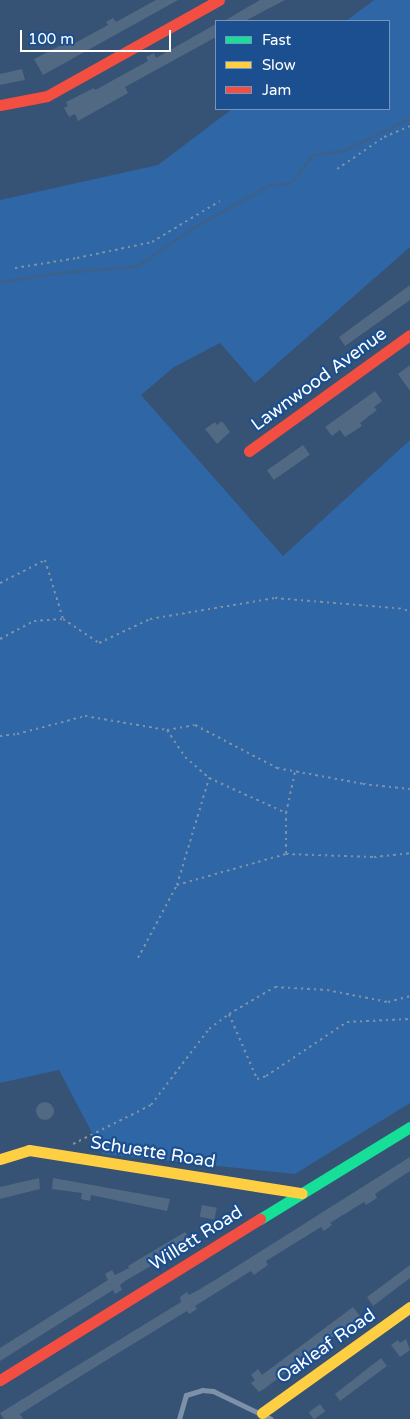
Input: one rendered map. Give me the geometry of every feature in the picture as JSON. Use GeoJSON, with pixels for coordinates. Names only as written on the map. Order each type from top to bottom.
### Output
{"type":"FeatureCollection","features":[{"type":"Feature","properties":{"kind":"street"},"geometry":{"type":"LineString","coordinates":[[0,105],[47,96],[219,0]]}},
{"type":"Feature","properties":{"kind":"street","name":"Lawnwood Avenue"},"geometry":{"type":"LineString","coordinates":[[249,450],[410,335]]}},
{"type":"Feature","properties":{"kind":"street","name":"Willett Road"},"geometry":{"type":"LineString","coordinates":[[0,1380],[410,1127]]}},
{"type":"Feature","properties":{"kind":"street","name":"Schuette Road"},"geometry":{"type":"LineString","coordinates":[[0,1159],[29,1150],[302,1193]]}},
{"type":"Feature","properties":{"kind":"street","name":"Oakleaf Road"},"geometry":{"type":"LineString","coordinates":[[267,1416],[410,1307]]}},
{"type":"Feature","properties":{"kind":"lane"},"geometry":{"type":"LineString","coordinates":[[178,1418],[186,1395],[202,1390],[213,1391],[267,1416]]}},
{"type":"Feature","properties":{"kind":"path"},"geometry":{"type":"LineString","coordinates":[[337,168],[384,137],[410,126]]}},
{"type":"Feature","properties":{"kind":"path"},"geometry":{"type":"LineString","coordinates":[[15,268],[77,258],[152,242],[220,201]]}},
{"type":"Feature","properties":{"kind":"path"},"geometry":{"type":"LineString","coordinates":[[0,583],[45,560],[63,620]]}},
{"type":"Feature","properties":{"kind":"path"},"geometry":{"type":"LineString","coordinates":[[0,639],[34,621],[63,620],[99,643],[150,619],[275,598],[405,609],[410,614]]}},
{"type":"Feature","properties":{"kind":"path"},"geometry":{"type":"LineString","coordinates":[[0,736],[17,734],[85,716],[167,730],[195,725],[277,768],[363,784],[410,789]]}},
{"type":"Feature","properties":{"kind":"path"},"geometry":{"type":"LineString","coordinates":[[167,730],[185,757],[209,778],[286,813]]}},
{"type":"Feature","properties":{"kind":"path"},"geometry":{"type":"LineString","coordinates":[[286,854],[286,813],[296,772]]}},
{"type":"Feature","properties":{"kind":"path"},"geometry":{"type":"LineString","coordinates":[[138,958],[177,885],[209,778]]}},
{"type":"Feature","properties":{"kind":"path"},"geometry":{"type":"LineString","coordinates":[[177,885],[286,854],[374,857],[410,853]]}},
{"type":"Feature","properties":{"kind":"path"},"geometry":{"type":"LineString","coordinates":[[53,1154],[151,1105],[209,1029],[229,1014],[275,987],[327,990],[388,1002],[410,996]]}},
{"type":"Feature","properties":{"kind":"path"},"geometry":{"type":"LineString","coordinates":[[229,1014],[257,1079],[266,1076],[347,1022],[410,1019]]}},
{"type":"Feature","properties":{"kind":"shaded area"},"geometry":{"type":"Polygon","coordinates":[[[374,0],[410,0],[410,247],[255,383],[220,343],[174,367],[141,395],[283,556],[410,440],[410,1103],[295,1174],[103,1154],[59,1070],[0,1083],[0,200],[158,165],[231,110],[390,110],[390,20],[347,20],[374,0]]]}},
{"type":"Feature","properties":{"kind":"building"},"geometry":{"type":"Polygon","coordinates":[[[156,0],[178,0],[43,75],[34,59],[73,39],[75,43],[108,25],[106,22],[113,18],[116,22],[156,0]]]}},
{"type":"Feature","properties":{"kind":"building"},"geometry":{"type":"Polygon","coordinates":[[[260,0],[285,0],[247,20],[226,20],[260,0]]]}},
{"type":"Feature","properties":{"kind":"building"},"geometry":{"type":"Polygon","coordinates":[[[215,25],[215,38],[125,87],[128,93],[78,121],[75,114],[69,117],[64,108],[68,106],[66,102],[94,88],[95,90],[97,89],[148,61],[146,57],[154,53],[156,58],[215,25]]]}},
{"type":"Feature","properties":{"kind":"building"},"geometry":{"type":"Polygon","coordinates":[[[22,69],[25,80],[0,85],[0,74],[22,69]]]}},
{"type":"Feature","properties":{"kind":"building"},"geometry":{"type":"Polygon","coordinates":[[[410,285],[410,300],[345,346],[339,337],[410,285]]]}},
{"type":"Feature","properties":{"kind":"building"},"geometry":{"type":"Polygon","coordinates":[[[410,365],[410,391],[398,374],[410,365]]]}},
{"type":"Feature","properties":{"kind":"building"},"geometry":{"type":"Polygon","coordinates":[[[375,391],[382,401],[374,407],[377,410],[360,423],[362,426],[345,437],[340,430],[332,436],[325,427],[375,391]]]}},
{"type":"Feature","properties":{"kind":"building"},"geometry":{"type":"Polygon","coordinates":[[[222,421],[230,432],[217,444],[205,429],[215,422],[217,425],[222,421]]]}},
{"type":"Feature","properties":{"kind":"building"},"geometry":{"type":"Polygon","coordinates":[[[303,445],[310,455],[274,480],[267,470],[303,445]]]}},
{"type":"Feature","properties":{"kind":"building"},"geometry":{"type":"Polygon","coordinates":[[[45,1102],[51,1105],[54,1111],[51,1117],[45,1120],[39,1117],[36,1111],[39,1105],[45,1102]]]}},
{"type":"Feature","properties":{"kind":"building"},"geometry":{"type":"Polygon","coordinates":[[[410,1157],[410,1171],[375,1194],[377,1198],[366,1205],[364,1202],[330,1223],[332,1225],[324,1231],[321,1227],[266,1261],[268,1265],[254,1275],[251,1271],[195,1306],[197,1309],[189,1314],[187,1311],[84,1374],[20,1414],[23,1419],[4,1419],[0,1413],[181,1302],[180,1297],[187,1292],[189,1295],[220,1277],[410,1157]]]}},
{"type":"Feature","properties":{"kind":"building"},"geometry":{"type":"Polygon","coordinates":[[[39,1178],[40,1189],[0,1199],[0,1187],[39,1178]]]}},
{"type":"Feature","properties":{"kind":"building"},"geometry":{"type":"Polygon","coordinates":[[[53,1178],[170,1199],[167,1211],[91,1195],[90,1201],[81,1199],[82,1193],[52,1189],[53,1178]]]}},
{"type":"Feature","properties":{"kind":"building"},"geometry":{"type":"Polygon","coordinates":[[[202,1205],[217,1208],[214,1220],[200,1217],[202,1205]]]}},
{"type":"Feature","properties":{"kind":"building"},"geometry":{"type":"Polygon","coordinates":[[[185,1232],[191,1241],[188,1243],[190,1246],[183,1250],[182,1248],[125,1281],[120,1285],[122,1290],[115,1294],[113,1290],[0,1361],[0,1348],[108,1280],[105,1274],[112,1270],[115,1275],[129,1268],[128,1266],[185,1232]]]}},
{"type":"Feature","properties":{"kind":"building"},"geometry":{"type":"Polygon","coordinates":[[[410,1265],[410,1278],[373,1306],[367,1297],[410,1265]]]}},
{"type":"Feature","properties":{"kind":"building"},"geometry":{"type":"Polygon","coordinates":[[[353,1307],[360,1316],[264,1389],[259,1392],[251,1383],[255,1380],[251,1375],[258,1369],[262,1375],[353,1307]]]}},
{"type":"Feature","properties":{"kind":"building"},"geometry":{"type":"Polygon","coordinates":[[[406,1339],[410,1350],[400,1357],[391,1345],[398,1340],[400,1343],[406,1339]]]}},
{"type":"Feature","properties":{"kind":"building"},"geometry":{"type":"Polygon","coordinates":[[[381,1358],[387,1366],[340,1401],[335,1394],[381,1358]]]}},
{"type":"Feature","properties":{"kind":"building"},"geometry":{"type":"Polygon","coordinates":[[[320,1404],[325,1411],[315,1419],[309,1412],[320,1404]]]}},
{"type":"Feature","properties":{"kind":"waterway"},"geometry":{"type":"LineString","coordinates":[[0,282],[55,273],[137,266],[189,230],[269,185],[290,183],[313,155],[344,150],[410,118]]}},
{"type":"Feature","properties":{"kind":"traffic: fast"},"geometry":{"type":"LineString","coordinates":[[260,1219],[410,1127]]}},
{"type":"Feature","properties":{"kind":"traffic: slow"},"geometry":{"type":"LineString","coordinates":[[0,1159],[29,1150],[302,1193]]}},
{"type":"Feature","properties":{"kind":"traffic: slow"},"geometry":{"type":"LineString","coordinates":[[262,1413],[410,1307]]}},
{"type":"Feature","properties":{"kind":"traffic: jam"},"geometry":{"type":"LineString","coordinates":[[0,105],[47,96],[219,0]]}},
{"type":"Feature","properties":{"kind":"traffic: jam"},"geometry":{"type":"LineString","coordinates":[[249,451],[410,335]]}},
{"type":"Feature","properties":{"kind":"traffic: jam"},"geometry":{"type":"LineString","coordinates":[[0,1380],[260,1219]]}}]}
